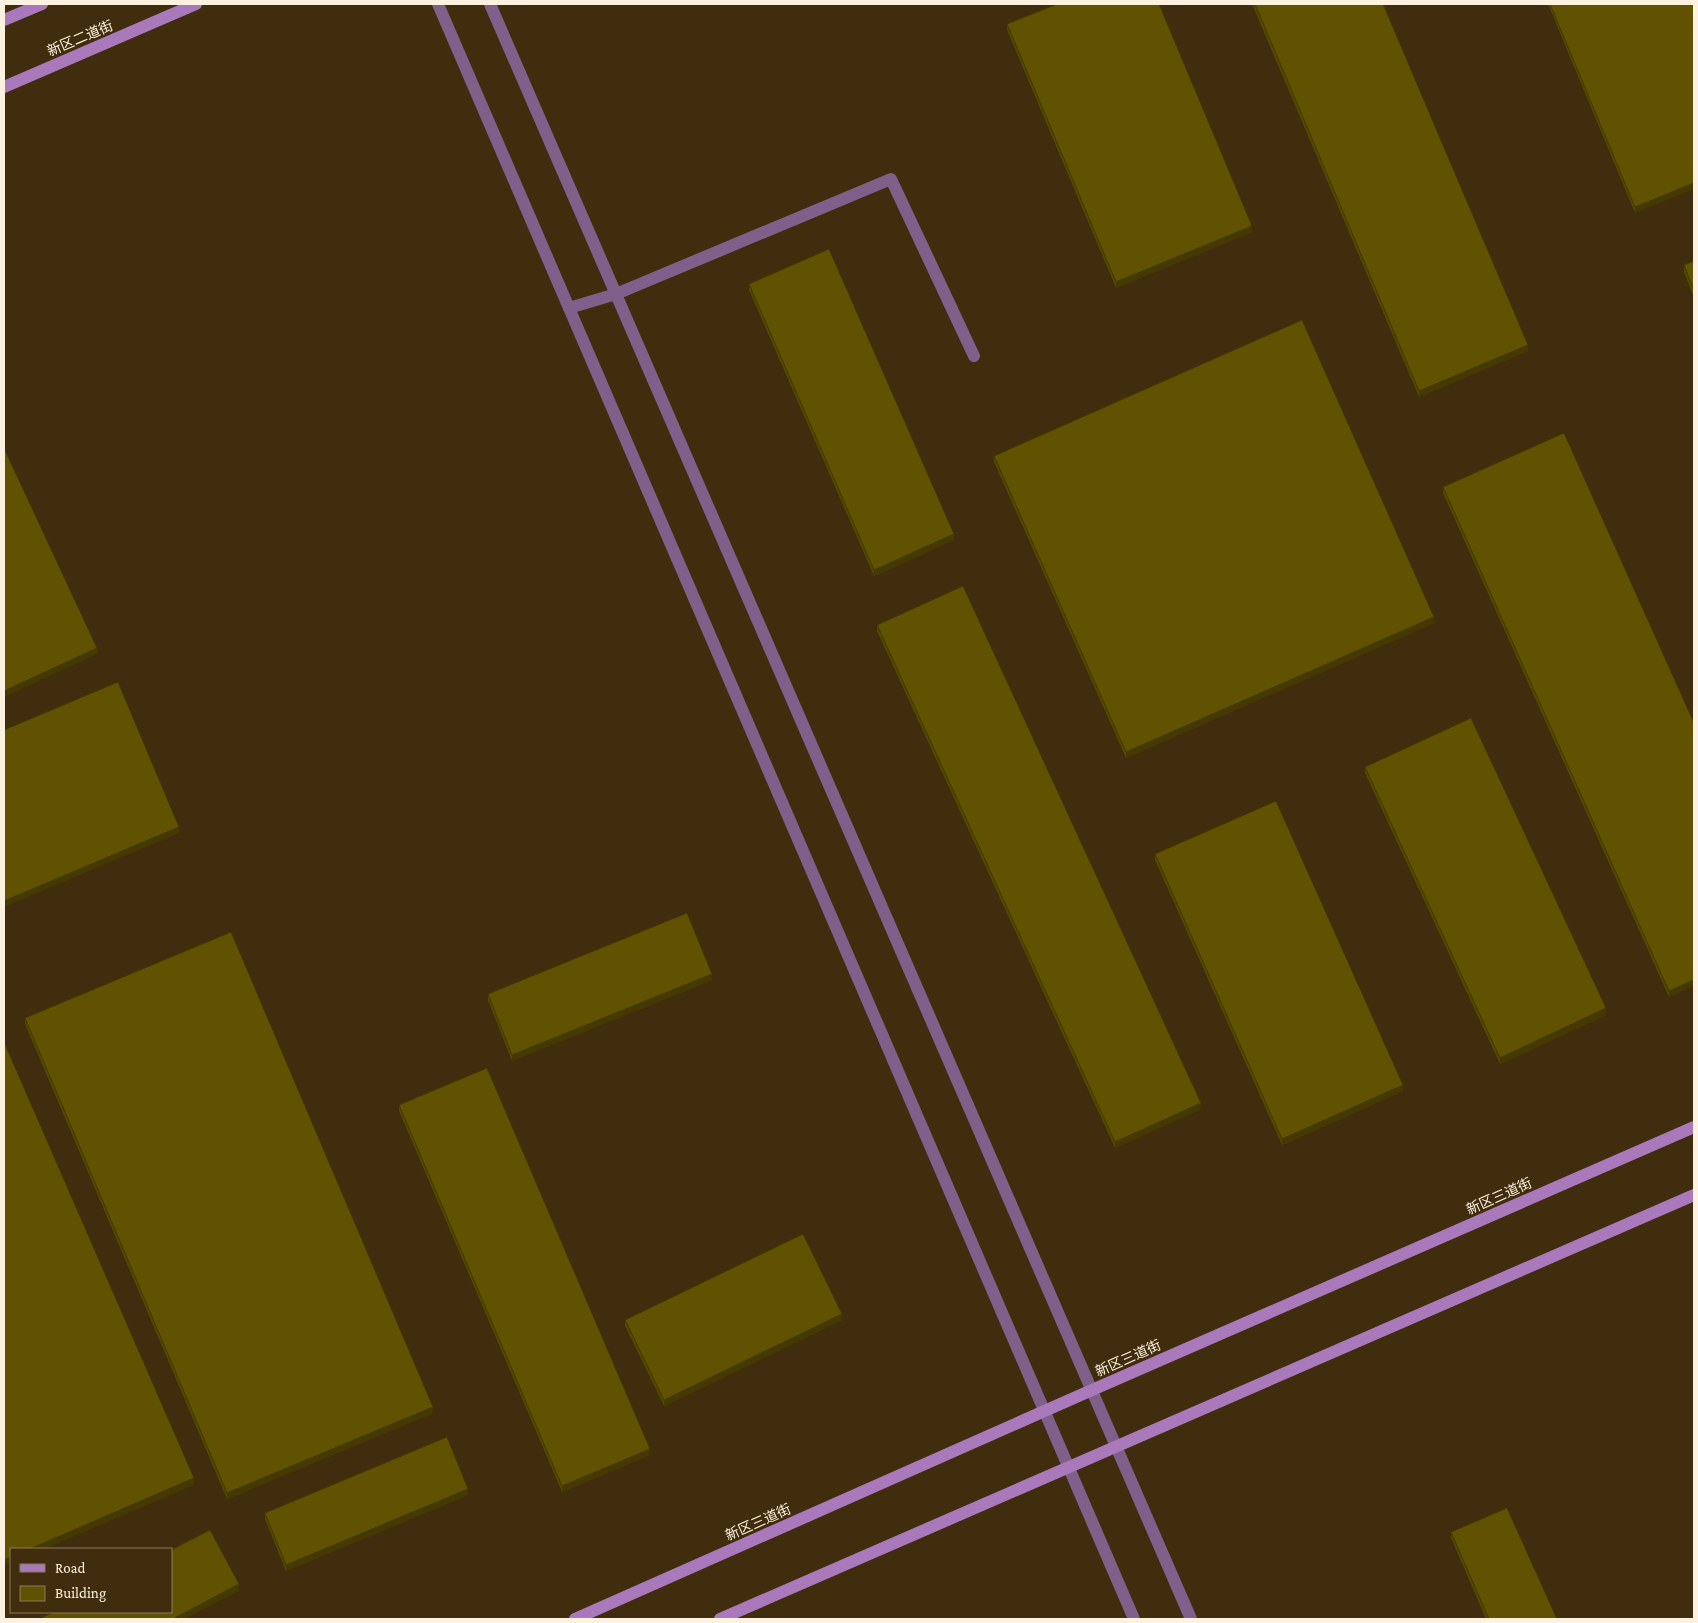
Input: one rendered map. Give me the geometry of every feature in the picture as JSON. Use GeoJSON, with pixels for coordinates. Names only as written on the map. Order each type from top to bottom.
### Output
{"type":"FeatureCollection","features":[{"type":"Feature","properties":{"kind":"main road"},"geometry":{"type":"LineString","coordinates":[[4,20],[42,4]]}},
{"type":"Feature","properties":{"kind":"main road","name":"新区二道街"},"geometry":{"type":"LineString","coordinates":[[4,87],[196,4]]}},
{"type":"Feature","properties":{"kind":"main road","name":"新区三道街"},"geometry":{"type":"LineString","coordinates":[[575,1619],[1044,1411],[1694,1127]]}},
{"type":"Feature","properties":{"kind":"main road"},"geometry":{"type":"LineString","coordinates":[[720,1619],[1694,1195]]}},
{"type":"Feature","properties":{"kind":"street"},"geometry":{"type":"LineString","coordinates":[[438,4],[1134,1619]]}},
{"type":"Feature","properties":{"kind":"street"},"geometry":{"type":"LineString","coordinates":[[490,4],[1191,1619]]}},
{"type":"Feature","properties":{"kind":"street"},"geometry":{"type":"LineString","coordinates":[[569,308],[616,294],[892,178],[974,356]]}},
{"type":"Feature","properties":{"kind":"building"},"geometry":{"type":"Polygon","coordinates":[[[1057,4],[1159,4],[1252,226],[1116,282],[1007,24],[1057,4]]]}},
{"type":"Feature","properties":{"kind":"building"},"geometry":{"type":"Polygon","coordinates":[[[1255,4],[1383,4],[1528,345],[1419,391],[1255,4]]]}},
{"type":"Feature","properties":{"kind":"building"},"geometry":{"type":"Polygon","coordinates":[[[1550,4],[1694,4],[1694,183],[1635,207],[1550,4]]]}},
{"type":"Feature","properties":{"kind":"building"},"geometry":{"type":"Polygon","coordinates":[[[829,249],[954,534],[874,570],[749,284],[829,249]]]}},
{"type":"Feature","properties":{"kind":"building"},"geometry":{"type":"Polygon","coordinates":[[[1694,261],[1694,291],[1684,265],[1694,261]]]}},
{"type":"Feature","properties":{"kind":"building"},"geometry":{"type":"Polygon","coordinates":[[[1302,320],[1434,617],[1126,752],[994,456],[1302,320]]]}},
{"type":"Feature","properties":{"kind":"building"},"geometry":{"type":"Polygon","coordinates":[[[1564,433],[1694,723],[1694,980],[1669,991],[1443,487],[1564,433]]]}},
{"type":"Feature","properties":{"kind":"building"},"geometry":{"type":"Polygon","coordinates":[[[4,448],[97,648],[4,691],[4,448]]]}},
{"type":"Feature","properties":{"kind":"building"},"geometry":{"type":"Polygon","coordinates":[[[963,586],[1201,1103],[1115,1142],[877,625],[963,586]]]}},
{"type":"Feature","properties":{"kind":"building"},"geometry":{"type":"Polygon","coordinates":[[[118,682],[179,827],[4,901],[4,730],[118,682]]]}},
{"type":"Feature","properties":{"kind":"building"},"geometry":{"type":"Polygon","coordinates":[[[1471,718],[1606,1008],[1500,1058],[1365,767],[1471,718]]]}},
{"type":"Feature","properties":{"kind":"building"},"geometry":{"type":"Polygon","coordinates":[[[1276,801],[1403,1085],[1282,1139],[1155,854],[1276,801]]]}},
{"type":"Feature","properties":{"kind":"building"},"geometry":{"type":"Polygon","coordinates":[[[687,913],[712,974],[512,1055],[488,994],[687,913]]]}},
{"type":"Feature","properties":{"kind":"building"},"geometry":{"type":"Polygon","coordinates":[[[231,932],[433,1407],[227,1493],[25,1018],[231,932]]]}},
{"type":"Feature","properties":{"kind":"building"},"geometry":{"type":"Polygon","coordinates":[[[4,1042],[194,1478],[32,1548],[10,1548],[10,1557],[4,1560],[4,1042]]]}},
{"type":"Feature","properties":{"kind":"building"},"geometry":{"type":"Polygon","coordinates":[[[487,1068],[650,1449],[562,1486],[399,1105],[487,1068]]]}},
{"type":"Feature","properties":{"kind":"building"},"geometry":{"type":"Polygon","coordinates":[[[803,1234],[842,1314],[664,1400],[625,1320],[803,1234]]]}},
{"type":"Feature","properties":{"kind":"building"},"geometry":{"type":"Polygon","coordinates":[[[447,1437],[468,1489],[286,1565],[265,1513],[447,1437]]]}},
{"type":"Feature","properties":{"kind":"building"},"geometry":{"type":"Polygon","coordinates":[[[1507,1508],[1557,1619],[1489,1619],[1451,1532],[1507,1508]]]}},
{"type":"Feature","properties":{"kind":"building"},"geometry":{"type":"Polygon","coordinates":[[[210,1530],[239,1584],[173,1619],[39,1619],[52,1613],[172,1613],[172,1549],[210,1530]]]}}]}
